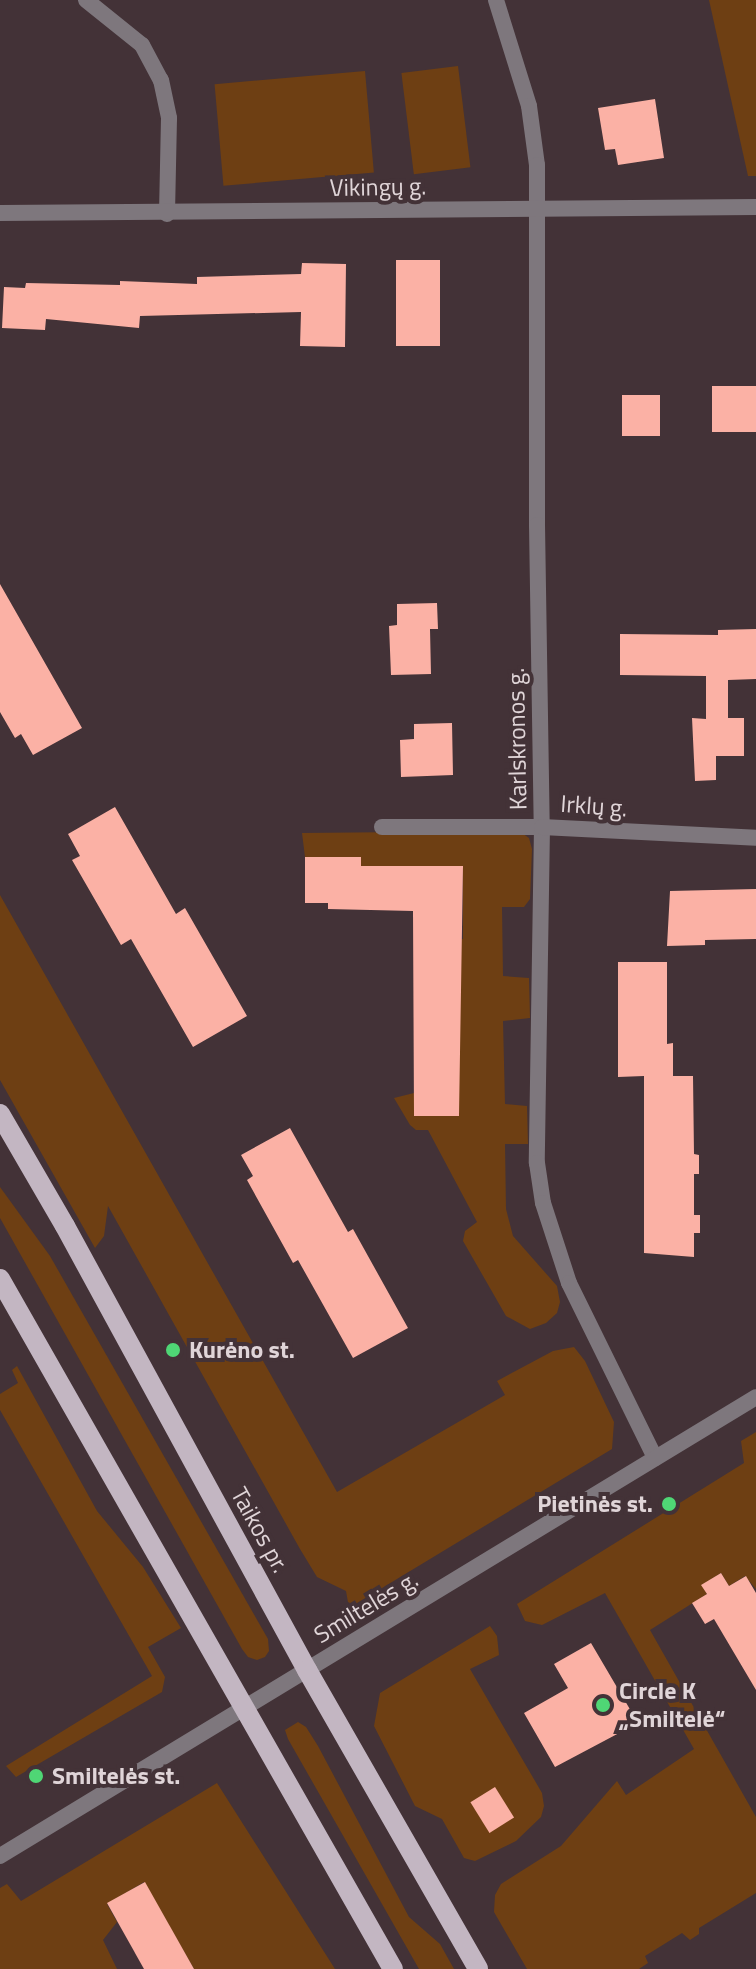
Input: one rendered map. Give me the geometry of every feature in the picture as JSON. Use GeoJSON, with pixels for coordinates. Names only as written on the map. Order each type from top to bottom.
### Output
{"type":"FeatureCollection","features":[{"type":"Feature","properties":{"kind":"main road","name":"Taikos pr."},"geometry":{"type":"LineString","coordinates":[[0,1114],[65,1226],[307,1670],[478,1969]]}},
{"type":"Feature","properties":{"kind":"main road"},"geometry":{"type":"LineString","coordinates":[[0,1279],[393,1969]]}},
{"type":"Feature","properties":{"kind":"street"},"geometry":{"type":"LineString","coordinates":[[86,0],[142,45],[161,80],[169,118],[167,214]]}},
{"type":"Feature","properties":{"kind":"street","name":"Karlskronos g."},"geometry":{"type":"LineString","coordinates":[[496,0],[529,106],[538,208],[537,525],[542,827],[537,1163],[543,1203],[569,1283],[655,1458]]}},
{"type":"Feature","properties":{"kind":"street","name":"Vikingų g."},"geometry":{"type":"LineString","coordinates":[[0,213],[756,207]]}},
{"type":"Feature","properties":{"kind":"street","name":"Irklų g."},"geometry":{"type":"LineString","coordinates":[[382,827],[542,827],[756,838]]}},
{"type":"Feature","properties":{"kind":"street","name":"Smiltelės g."},"geometry":{"type":"LineString","coordinates":[[0,1856],[756,1397]]}},
{"type":"Feature","properties":{"kind":"shaded area"},"geometry":{"type":"Polygon","coordinates":[[[709,0],[756,0],[756,176],[748,176],[709,0]]]}},
{"type":"Feature","properties":{"kind":"shaded area"},"geometry":{"type":"Polygon","coordinates":[[[458,66],[470,167],[414,174],[401,73],[458,66]]]}},
{"type":"Feature","properties":{"kind":"shaded area"},"geometry":{"type":"Polygon","coordinates":[[[365,71],[374,173],[223,186],[215,84],[365,71]]]}},
{"type":"Feature","properties":{"kind":"shaded area"},"geometry":{"type":"Polygon","coordinates":[[[519,831],[529,838],[532,849],[530,899],[524,907],[502,907],[503,976],[529,978],[530,1018],[503,1021],[505,1104],[527,1106],[528,1144],[505,1144],[506,1209],[513,1236],[557,1286],[560,1302],[557,1313],[546,1323],[530,1329],[506,1316],[463,1241],[465,1231],[477,1222],[428,1130],[416,1130],[410,1125],[394,1098],[414,1093],[414,1116],[459,940],[463,939],[463,866],[361,866],[360,857],[305,857],[302,833],[519,831]]]}},
{"type":"Feature","properties":{"kind":"shaded area"},"geometry":{"type":"Polygon","coordinates":[[[0,895],[337,1492],[505,1395],[497,1381],[553,1351],[574,1347],[585,1361],[614,1422],[612,1449],[349,1608],[346,1591],[317,1577],[300,1549],[108,1206],[104,1236],[95,1248],[0,1080],[0,895]]]}},
{"type":"Feature","properties":{"kind":"shaded area"},"geometry":{"type":"Polygon","coordinates":[[[0,1187],[50,1256],[268,1639],[269,1651],[265,1657],[257,1660],[248,1657],[242,1649],[0,1218],[0,1187]]]}},
{"type":"Feature","properties":{"kind":"shaded area"},"geometry":{"type":"Polygon","coordinates":[[[17,1366],[97,1511],[143,1567],[181,1628],[148,1647],[165,1677],[162,1692],[16,1777],[6,1766],[152,1676],[0,1410],[0,1394],[18,1383],[12,1370],[17,1366]]]}},
{"type":"Feature","properties":{"kind":"shaded area"},"geometry":{"type":"Polygon","coordinates":[[[756,1432],[756,1589],[745,1576],[729,1586],[721,1573],[702,1585],[707,1594],[650,1630],[756,1817],[756,1893],[699,1928],[699,1934],[690,1940],[682,1933],[645,1956],[648,1963],[639,1969],[527,1969],[494,1912],[495,1895],[501,1884],[561,1846],[617,1781],[626,1795],[694,1749],[605,1593],[542,1625],[525,1621],[517,1604],[744,1463],[741,1441],[756,1432]]]}},
{"type":"Feature","properties":{"kind":"shaded area"},"geometry":{"type":"Polygon","coordinates":[[[490,1626],[497,1636],[499,1655],[470,1669],[542,1793],[544,1806],[541,1817],[516,1841],[475,1861],[464,1858],[442,1819],[415,1806],[374,1726],[380,1693],[490,1626]]]}},
{"type":"Feature","properties":{"kind":"shaded area"},"geometry":{"type":"Polygon","coordinates":[[[298,1722],[306,1727],[318,1746],[409,1917],[440,1944],[454,1969],[419,1969],[288,1739],[285,1730],[298,1722]]]}},
{"type":"Feature","properties":{"kind":"shaded area"},"geometry":{"type":"Polygon","coordinates":[[[217,1783],[335,1969],[194,1969],[144,1882],[107,1904],[117,1922],[103,1940],[117,1969],[0,1969],[0,1888],[7,1884],[21,1901],[217,1783]]]}},
{"type":"Feature","properties":{"kind":"building"},"geometry":{"type":"Polygon","coordinates":[[[655,99],[664,158],[618,165],[615,149],[605,150],[598,108],[655,99]]]}},
{"type":"Feature","properties":{"kind":"building"},"geometry":{"type":"Polygon","coordinates":[[[396,260],[440,260],[440,346],[396,346],[396,260]]]}},
{"type":"Feature","properties":{"kind":"building"},"geometry":{"type":"Polygon","coordinates":[[[302,263],[346,264],[345,347],[300,346],[301,312],[140,316],[139,328],[46,319],[45,330],[2,328],[4,287],[25,288],[26,283],[120,285],[120,281],[197,284],[197,277],[301,274],[302,263]]]}},
{"type":"Feature","properties":{"kind":"building"},"geometry":{"type":"Polygon","coordinates":[[[712,386],[756,386],[756,432],[712,432],[712,386]]]}},
{"type":"Feature","properties":{"kind":"building"},"geometry":{"type":"Polygon","coordinates":[[[622,395],[660,395],[660,436],[622,436],[622,395]]]}},
{"type":"Feature","properties":{"kind":"building"},"geometry":{"type":"Polygon","coordinates":[[[0,584],[82,728],[33,755],[21,734],[15,738],[0,712],[0,584]]]}},
{"type":"Feature","properties":{"kind":"building"},"geometry":{"type":"Polygon","coordinates":[[[437,603],[438,629],[430,629],[431,674],[391,675],[389,626],[397,625],[397,604],[437,603]]]}},
{"type":"Feature","properties":{"kind":"building"},"geometry":{"type":"Polygon","coordinates":[[[756,629],[756,679],[728,680],[728,718],[744,718],[744,756],[716,756],[716,780],[695,781],[692,718],[706,719],[706,676],[620,675],[620,634],[718,635],[718,630],[756,629]]]}},
{"type":"Feature","properties":{"kind":"building"},"geometry":{"type":"Polygon","coordinates":[[[452,723],[453,775],[401,777],[400,740],[414,739],[414,724],[452,723]]]}},
{"type":"Feature","properties":{"kind":"building"},"geometry":{"type":"Polygon","coordinates":[[[115,807],[176,914],[185,908],[247,1016],[193,1047],[131,939],[121,945],[72,860],[80,856],[68,834],[115,807]]]}},
{"type":"Feature","properties":{"kind":"building"},"geometry":{"type":"Polygon","coordinates":[[[305,857],[361,857],[361,866],[463,866],[459,1116],[414,1116],[413,911],[328,909],[328,903],[305,903],[305,857]]]}},
{"type":"Feature","properties":{"kind":"building"},"geometry":{"type":"Polygon","coordinates":[[[756,889],[756,939],[705,940],[705,945],[667,946],[670,891],[756,889]]]}},
{"type":"Feature","properties":{"kind":"building"},"geometry":{"type":"Polygon","coordinates":[[[618,962],[667,962],[667,1044],[673,1043],[673,1076],[693,1076],[694,1154],[699,1155],[699,1174],[694,1174],[694,1215],[700,1215],[700,1233],[694,1233],[694,1257],[644,1253],[644,1076],[618,1077],[618,962]]]}},
{"type":"Feature","properties":{"kind":"building"},"geometry":{"type":"Polygon","coordinates":[[[290,1128],[348,1232],[353,1229],[408,1328],[353,1358],[298,1260],[293,1263],[247,1180],[253,1176],[241,1155],[290,1128]]]}},
{"type":"Feature","properties":{"kind":"building"},"geometry":{"type":"Polygon","coordinates":[[[721,1573],[729,1586],[746,1576],[756,1593],[756,1690],[714,1619],[705,1624],[692,1603],[707,1594],[701,1585],[721,1573]]]}},
{"type":"Feature","properties":{"kind":"building"},"geometry":{"type":"Polygon","coordinates":[[[591,1643],[638,1723],[555,1767],[524,1713],[568,1688],[554,1664],[591,1643]]]}},
{"type":"Feature","properties":{"kind":"building"},"geometry":{"type":"Polygon","coordinates":[[[495,1787],[514,1818],[489,1833],[470,1802],[495,1787]]]}},
{"type":"Feature","properties":{"kind":"building"},"geometry":{"type":"Polygon","coordinates":[[[145,1882],[194,1969],[144,1969],[107,1903],[145,1882]]]}},
{"type":"Feature","properties":{"kind":"place","name":"Kurėno st."},"geometry":{"type":"Point","coordinates":[173,1350]}},
{"type":"Feature","properties":{"kind":"place","name":"Pietinės st."},"geometry":{"type":"Point","coordinates":[669,1504]}},
{"type":"Feature","properties":{"kind":"place","name":"Circle K „Smiltelė“"},"geometry":{"type":"Point","coordinates":[603,1705]}},
{"type":"Feature","properties":{"kind":"place","name":"Smiltelės st."},"geometry":{"type":"Point","coordinates":[36,1776]}}]}
